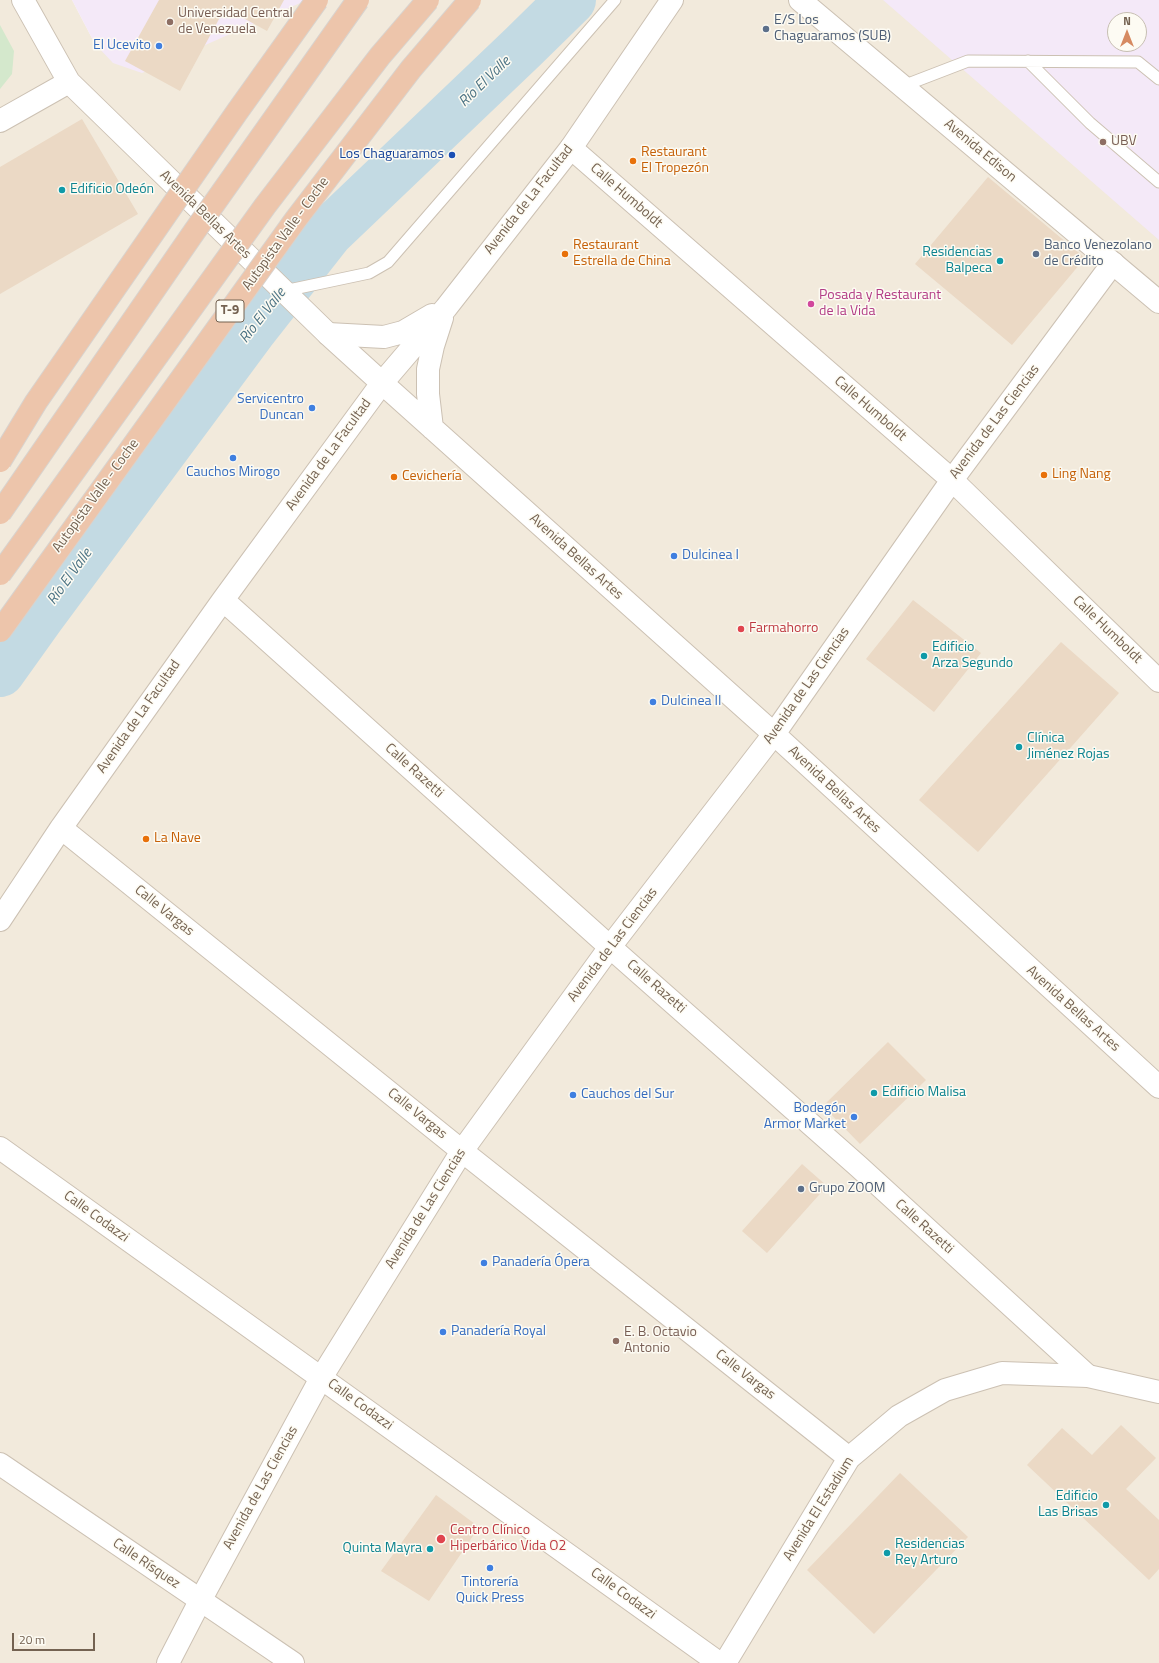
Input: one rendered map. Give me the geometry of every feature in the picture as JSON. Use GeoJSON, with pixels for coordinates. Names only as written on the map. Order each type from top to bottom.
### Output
{"type":"FeatureCollection","features":[{"type":"Feature","properties":{"kind":"highway"},"geometry":{"type":"LineString","coordinates":[[0,461],[36,402],[228,125],[317,0]]}},
{"type":"Feature","properties":{"kind":"highway"},"geometry":{"type":"LineString","coordinates":[[0,513],[358,0]]}},
{"type":"Feature","properties":{"kind":"highway","name":"T-9"},"geometry":{"type":"LineString","coordinates":[[0,574],[265,206],[380,56],[428,0]]}},
{"type":"Feature","properties":{"kind":"highway","name":"Autopista Valle - Coche"},"geometry":{"type":"LineString","coordinates":[[0,631],[296,219],[411,69],[470,0]]}},
{"type":"Feature","properties":{"kind":"street","name":"Avenida Bellas Artes"},"geometry":{"type":"LineString","coordinates":[[23,0],[69,82],[328,334],[774,734],[1159,1087]]}},
{"type":"Feature","properties":{"kind":"street","name":"Avenida de La Facultad"},"geometry":{"type":"LineString","coordinates":[[0,920],[62,828],[223,600],[382,383],[446,308],[570,148],[672,0]]}},
{"type":"Feature","properties":{"kind":"street","name":"Avenida Edison"},"geometry":{"type":"LineString","coordinates":[[800,0],[813,7],[903,86],[1159,302]]}},
{"type":"Feature","properties":{"kind":"street"},"geometry":{"type":"LineString","coordinates":[[0,121],[69,82]]}},
{"type":"Feature","properties":{"kind":"street","name":"Calle Humboldt"},"geometry":{"type":"LineString","coordinates":[[570,148],[952,480],[1159,681]]}},
{"type":"Feature","properties":{"kind":"street","name":"Avenida de Las Ciencias"},"geometry":{"type":"LineString","coordinates":[[168,1663],[321,1378],[462,1150],[610,947],[774,734],[952,480],[1113,263]]}},
{"type":"Feature","properties":{"kind":"street"},"geometry":{"type":"LineString","coordinates":[[328,334],[384,337],[402,332],[446,308]]}},
{"type":"Feature","properties":{"kind":"street"},"geometry":{"type":"LineString","coordinates":[[432,428],[428,394],[428,368],[433,346],[446,308]]}},
{"type":"Feature","properties":{"kind":"street","name":"Calle Razetti"},"geometry":{"type":"LineString","coordinates":[[223,600],[610,947],[858,1166],[1088,1376]]}},
{"type":"Feature","properties":{"kind":"street","name":"Calle Vargas"},"geometry":{"type":"LineString","coordinates":[[62,828],[462,1150],[849,1458]]}},
{"type":"Feature","properties":{"kind":"street","name":"Calle Codazzi"},"geometry":{"type":"LineString","coordinates":[[0,1148],[719,1663]]}},
{"type":"Feature","properties":{"kind":"street","name":"Avenida El Estadium"},"geometry":{"type":"LineString","coordinates":[[725,1663],[849,1458],[899,1416],[945,1390],[1002,1373],[1088,1376],[1159,1392]]}},
{"type":"Feature","properties":{"kind":"street","name":"Calle Rísquez"},"geometry":{"type":"LineString","coordinates":[[0,1464],[293,1663]]}},
{"type":"Feature","properties":{"kind":"lane"},"geometry":{"type":"LineString","coordinates":[[284,291],[369,273],[388,262],[615,0]]}},
{"type":"Feature","properties":{"kind":"lane"},"geometry":{"type":"LineString","coordinates":[[903,86],[968,62],[1138,62],[1159,79]]}},
{"type":"Feature","properties":{"kind":"lane"},"geometry":{"type":"LineString","coordinates":[[1028,62],[1090,123],[1159,182]]}},
{"type":"Feature","properties":{"kind":"shaded area"},"geometry":{"type":"Polygon","coordinates":[[[0,0],[72,0],[95,44],[307,0],[1159,0],[1159,1663],[0,1663],[0,0]]]}},
{"type":"Feature","properties":{"kind":"shaded area","name":"Universidad Central de Venezuela"},"geometry":{"type":"Polygon","coordinates":[[[72,0],[307,0],[142,73],[113,63],[95,44],[72,0]]]}},
{"type":"Feature","properties":{"kind":"shaded area","name":"UBV"},"geometry":{"type":"Polygon","coordinates":[[[883,0],[1159,0],[1159,240],[883,0]]]}},
{"type":"Feature","properties":{"kind":"green space"},"geometry":{"type":"Polygon","coordinates":[[[0,25],[14,51],[12,74],[0,89],[0,25]]]}},
{"type":"Feature","properties":{"kind":"building"},"geometry":{"type":"Polygon","coordinates":[[[159,0],[284,0],[267,31],[225,8],[180,91],[125,61],[159,0]]]}},
{"type":"Feature","properties":{"kind":"building","name":"Edificio Odeón"},"geometry":{"type":"Polygon","coordinates":[[[82,119],[138,214],[0,294],[0,167],[82,119]]]}},
{"type":"Feature","properties":{"kind":"building","name":"Residencias Balpeca"},"geometry":{"type":"Polygon","coordinates":[[[988,177],[1085,258],[1012,345],[915,264],[988,177]]]}},
{"type":"Feature","properties":{"kind":"building","name":"Edificio Arza Segundo"},"geometry":{"type":"Polygon","coordinates":[[[913,600],[981,653],[934,712],[866,659],[913,600]]]}},
{"type":"Feature","properties":{"kind":"building","name":"Clínica Jiménez Rojas"},"geometry":{"type":"Polygon","coordinates":[[[1061,642],[1119,693],[978,852],[919,800],[1061,642]]]}},
{"type":"Feature","properties":{"kind":"building","name":"Edificio Malisa"},"geometry":{"type":"Polygon","coordinates":[[[888,1042],[926,1080],[860,1144],[823,1106],[888,1042]]]}},
{"type":"Feature","properties":{"kind":"building"},"geometry":{"type":"Polygon","coordinates":[[[802,1164],[827,1186],[767,1253],[742,1231],[802,1164]]]}},
{"type":"Feature","properties":{"kind":"building","name":"Edificio Las Brisas"},"geometry":{"type":"Polygon","coordinates":[[[1121,1425],[1156,1458],[1126,1489],[1159,1520],[1159,1569],[1149,1580],[1027,1465],[1062,1428],[1092,1455],[1121,1425]]]}},
{"type":"Feature","properties":{"kind":"building","name":"Residencias Rey Arturo"},"geometry":{"type":"Polygon","coordinates":[[[900,1473],[968,1537],[874,1634],[807,1570],[900,1473]]]}},
{"type":"Feature","properties":{"kind":"building","name":"Quinta Mayra"},"geometry":{"type":"Polygon","coordinates":[[[436,1495],[479,1527],[429,1601],[381,1571],[436,1495]]]}},
{"type":"Feature","properties":{"kind":"waterway","name":"Río El Valle"},"geometry":{"type":"LineString","coordinates":[[0,672],[251,331],[328,233],[571,0]]}},
{"type":"Feature","properties":{"kind":"place","name":"Universidad Central de Venezuela"},"geometry":{"type":"Point","coordinates":[170,22]}},
{"type":"Feature","properties":{"kind":"place","name":"E/S Los Chaguaramos (SUB)"},"geometry":{"type":"Point","coordinates":[766,29]}},
{"type":"Feature","properties":{"kind":"place","name":"El Ucevito"},"geometry":{"type":"Point","coordinates":[159,46]}},
{"type":"Feature","properties":{"kind":"place","name":"UBV"},"geometry":{"type":"Point","coordinates":[1103,142]}},
{"type":"Feature","properties":{"kind":"place","name":"Los Chaguaramos"},"geometry":{"type":"Point","coordinates":[452,155]}},
{"type":"Feature","properties":{"kind":"place","name":"Restaurant El Tropezón"},"geometry":{"type":"Point","coordinates":[633,161]}},
{"type":"Feature","properties":{"kind":"place","name":"Edificio Odeón"},"geometry":{"type":"Point","coordinates":[62,190]}},
{"type":"Feature","properties":{"kind":"place","name":"Restaurant Estrella de China"},"geometry":{"type":"Point","coordinates":[565,254]}},
{"type":"Feature","properties":{"kind":"place","name":"Banco Venezolano de Crédito"},"geometry":{"type":"Point","coordinates":[1036,254]}},
{"type":"Feature","properties":{"kind":"place","name":"Residencias Balpeca"},"geometry":{"type":"Point","coordinates":[1000,261]}},
{"type":"Feature","properties":{"kind":"place","name":"Posada y Restaurant de la Vida"},"geometry":{"type":"Point","coordinates":[811,304]}},
{"type":"Feature","properties":{"kind":"place","name":"Servicentro Duncan"},"geometry":{"type":"Point","coordinates":[312,408]}},
{"type":"Feature","properties":{"kind":"place","name":"Cauchos Mirogo"},"geometry":{"type":"Point","coordinates":[233,458]}},
{"type":"Feature","properties":{"kind":"place","name":"Ling Nang"},"geometry":{"type":"Point","coordinates":[1044,475]}},
{"type":"Feature","properties":{"kind":"place","name":"Cevichería"},"geometry":{"type":"Point","coordinates":[394,477]}},
{"type":"Feature","properties":{"kind":"place","name":"Dulcinea I"},"geometry":{"type":"Point","coordinates":[674,556]}},
{"type":"Feature","properties":{"kind":"place","name":"Farmahorro"},"geometry":{"type":"Point","coordinates":[741,629]}},
{"type":"Feature","properties":{"kind":"place","name":"Edificio Arza Segundo"},"geometry":{"type":"Point","coordinates":[924,656]}},
{"type":"Feature","properties":{"kind":"place","name":"Dulcinea II"},"geometry":{"type":"Point","coordinates":[653,702]}},
{"type":"Feature","properties":{"kind":"place","name":"Clínica Jiménez Rojas"},"geometry":{"type":"Point","coordinates":[1019,747]}},
{"type":"Feature","properties":{"kind":"place","name":"La Nave"},"geometry":{"type":"Point","coordinates":[146,839]}},
{"type":"Feature","properties":{"kind":"place","name":"Edificio Malisa"},"geometry":{"type":"Point","coordinates":[874,1093]}},
{"type":"Feature","properties":{"kind":"place","name":"Cauchos del Sur"},"geometry":{"type":"Point","coordinates":[573,1095]}},
{"type":"Feature","properties":{"kind":"place","name":"Bodegón Armor Market"},"geometry":{"type":"Point","coordinates":[854,1117]}},
{"type":"Feature","properties":{"kind":"place","name":"Grupo ZOOM"},"geometry":{"type":"Point","coordinates":[801,1189]}},
{"type":"Feature","properties":{"kind":"place","name":"Panadería Ópera"},"geometry":{"type":"Point","coordinates":[484,1263]}},
{"type":"Feature","properties":{"kind":"place","name":"Panadería Royal"},"geometry":{"type":"Point","coordinates":[443,1332]}},
{"type":"Feature","properties":{"kind":"place","name":"E. B. Octavio Antonio"},"geometry":{"type":"Point","coordinates":[616,1341]}},
{"type":"Feature","properties":{"kind":"place","name":"Edificio Las Brisas"},"geometry":{"type":"Point","coordinates":[1106,1505]}},
{"type":"Feature","properties":{"kind":"place","name":"Centro Clínico Hiperbárico Vida O2"},"geometry":{"type":"Point","coordinates":[441,1539]}},
{"type":"Feature","properties":{"kind":"place","name":"Quinta Mayra"},"geometry":{"type":"Point","coordinates":[430,1549]}},
{"type":"Feature","properties":{"kind":"place","name":"Residencias Rey Arturo"},"geometry":{"type":"Point","coordinates":[887,1553]}},
{"type":"Feature","properties":{"kind":"place","name":"Tintorería Quick Press"},"geometry":{"type":"Point","coordinates":[490,1568]}}]}
